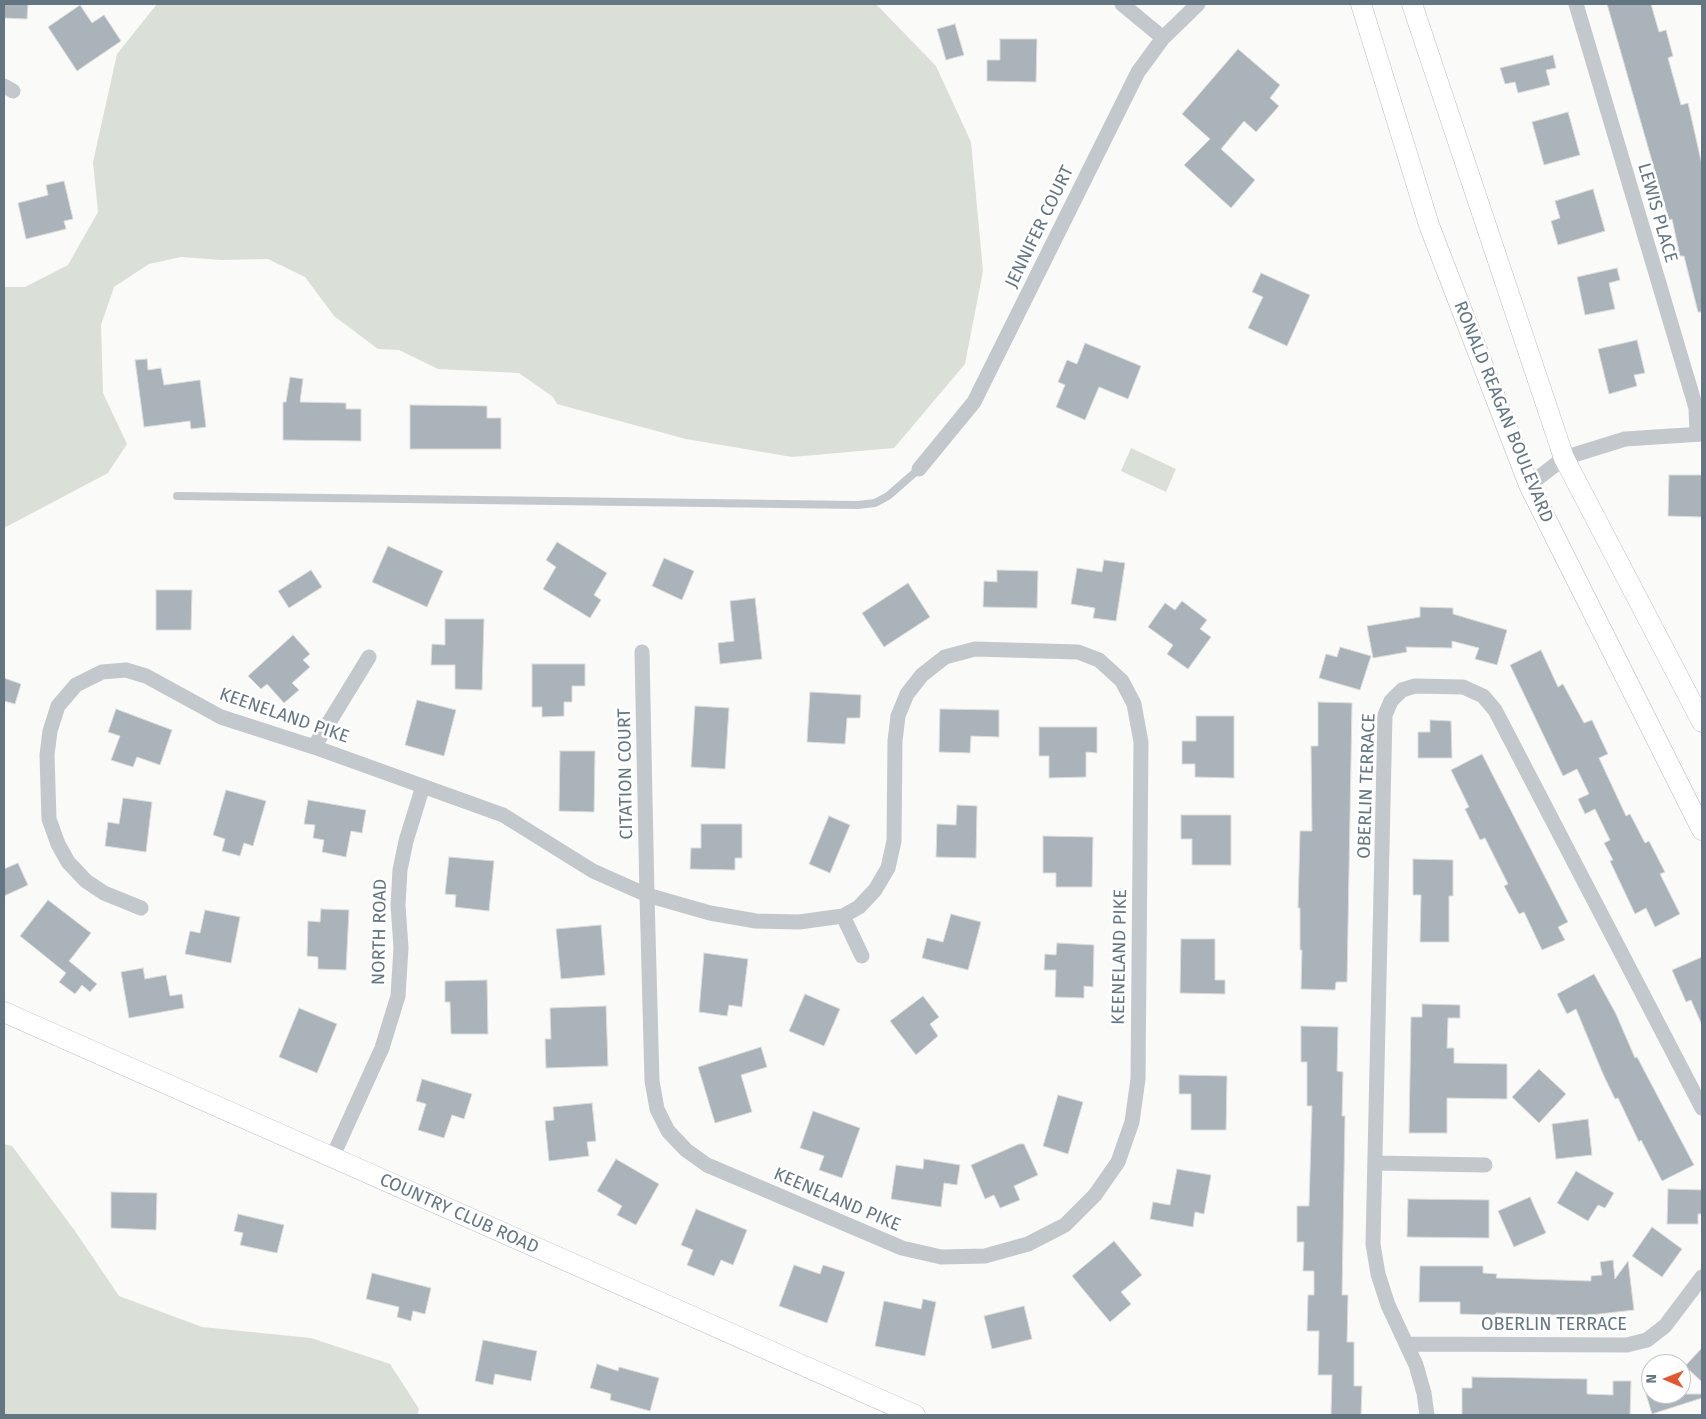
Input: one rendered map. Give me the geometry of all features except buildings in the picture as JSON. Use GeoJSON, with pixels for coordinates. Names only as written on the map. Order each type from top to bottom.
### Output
{"type":"FeatureCollection","features":[{"type":"Feature","properties":{"kind":"main road","name":"RONALD REAGAN BOULEVARD"},"geometry":{"type":"LineString","coordinates":[[1362,4],[1429,225],[1529,485],[1702,828]]}},
{"type":"Feature","properties":{"kind":"main road"},"geometry":{"type":"LineString","coordinates":[[1412,4],[1564,458],[1702,722]]}},
{"type":"Feature","properties":{"kind":"main road","name":"COUNTRY CLUB ROAD"},"geometry":{"type":"LineString","coordinates":[[4,1012],[915,1415]]}},
{"type":"Feature","properties":{"kind":"street"},"geometry":{"type":"LineString","coordinates":[[1122,4],[1163,38]]}},
{"type":"Feature","properties":{"kind":"street","name":"JENNIFER COURT"},"geometry":{"type":"LineString","coordinates":[[919,469],[974,402],[1138,72],[1163,38],[1198,4]]}},
{"type":"Feature","properties":{"kind":"street","name":"LEWIS PLACE"},"geometry":{"type":"LineString","coordinates":[[1576,4],[1696,408],[1700,434]]}},
{"type":"Feature","properties":{"kind":"street"},"geometry":{"type":"LineString","coordinates":[[1529,485],[1564,458],[1626,439],[1700,434]]}},
{"type":"Feature","properties":{"kind":"street","name":"KEENELAND PIKE"},"geometry":{"type":"LineString","coordinates":[[141,908],[104,894],[86,882],[68,862],[58,844],[49,819],[47,754],[50,731],[58,706],[76,685],[102,672],[126,670],[146,676],[221,717],[314,747],[503,815],[593,871],[648,895],[710,913],[756,921],[799,922],[843,916],[859,907],[875,890],[888,868],[894,841],[895,742],[898,716],[907,694],[922,675],[945,657],[975,649],[1078,652],[1099,660],[1122,681],[1134,704],[1141,742],[1138,1079],[1132,1122],[1118,1162],[1095,1196],[1065,1225],[1028,1244],[985,1256],[941,1257],[902,1248],[707,1165],[686,1150],[668,1131],[657,1109],[652,1081],[648,895]]}},
{"type":"Feature","properties":{"kind":"street","name":"CITATION COURT"},"geometry":{"type":"LineString","coordinates":[[642,652],[648,895]]}},
{"type":"Feature","properties":{"kind":"street"},"geometry":{"type":"LineString","coordinates":[[314,747],[369,657]]}},
{"type":"Feature","properties":{"kind":"street","name":"OBERLIN TERRACE"},"geometry":{"type":"LineString","coordinates":[[1427,1415],[1424,1393],[1416,1365],[1388,1305],[1378,1274],[1373,1244],[1385,715],[1391,701],[1402,690],[1415,686],[1463,687],[1483,696],[1495,710],[1702,1108]]}},
{"type":"Feature","properties":{"kind":"street","name":"NORTH ROAD"},"geometry":{"type":"LineString","coordinates":[[332,1158],[382,1048],[398,996],[401,948],[398,905],[400,870],[406,841],[423,786]]}},
{"type":"Feature","properties":{"kind":"street"},"geometry":{"type":"LineString","coordinates":[[843,916],[862,956]]}},
{"type":"Feature","properties":{"kind":"street"},"geometry":{"type":"LineString","coordinates":[[1376,1163],[1485,1165]]}},
{"type":"Feature","properties":{"kind":"street","name":"OBERLIN TERRACE"},"geometry":{"type":"LineString","coordinates":[[1406,1344],[1633,1344],[1647,1340],[1665,1326],[1702,1277]]}},
{"type":"Feature","properties":{"kind":"lane"},"geometry":{"type":"LineString","coordinates":[[176,496],[858,505],[874,503],[888,496],[919,469]]}},
{"type":"Feature","properties":{"kind":"shaded area"},"geometry":{"type":"Polygon","coordinates":[[[157,4],[876,4],[936,66],[971,142],[983,271],[965,364],[894,448],[792,457],[686,439],[557,404],[553,397],[519,373],[438,369],[399,350],[378,349],[334,316],[305,277],[268,259],[222,260],[181,257],[149,264],[114,287],[101,325],[103,393],[127,444],[108,473],[4,528],[4,287],[25,287],[68,265],[98,212],[93,162],[117,54],[157,4]]]}},
{"type":"Feature","properties":{"kind":"shaded area"},"geometry":{"type":"Polygon","coordinates":[[[1131,448],[1176,469],[1166,492],[1121,471],[1131,448]]]}},
{"type":"Feature","properties":{"kind":"shaded area"},"geometry":{"type":"Polygon","coordinates":[[[4,1144],[12,1146],[75,1231],[119,1296],[202,1327],[311,1338],[390,1364],[419,1409],[417,1415],[4,1415],[4,1144]]]}}]}
